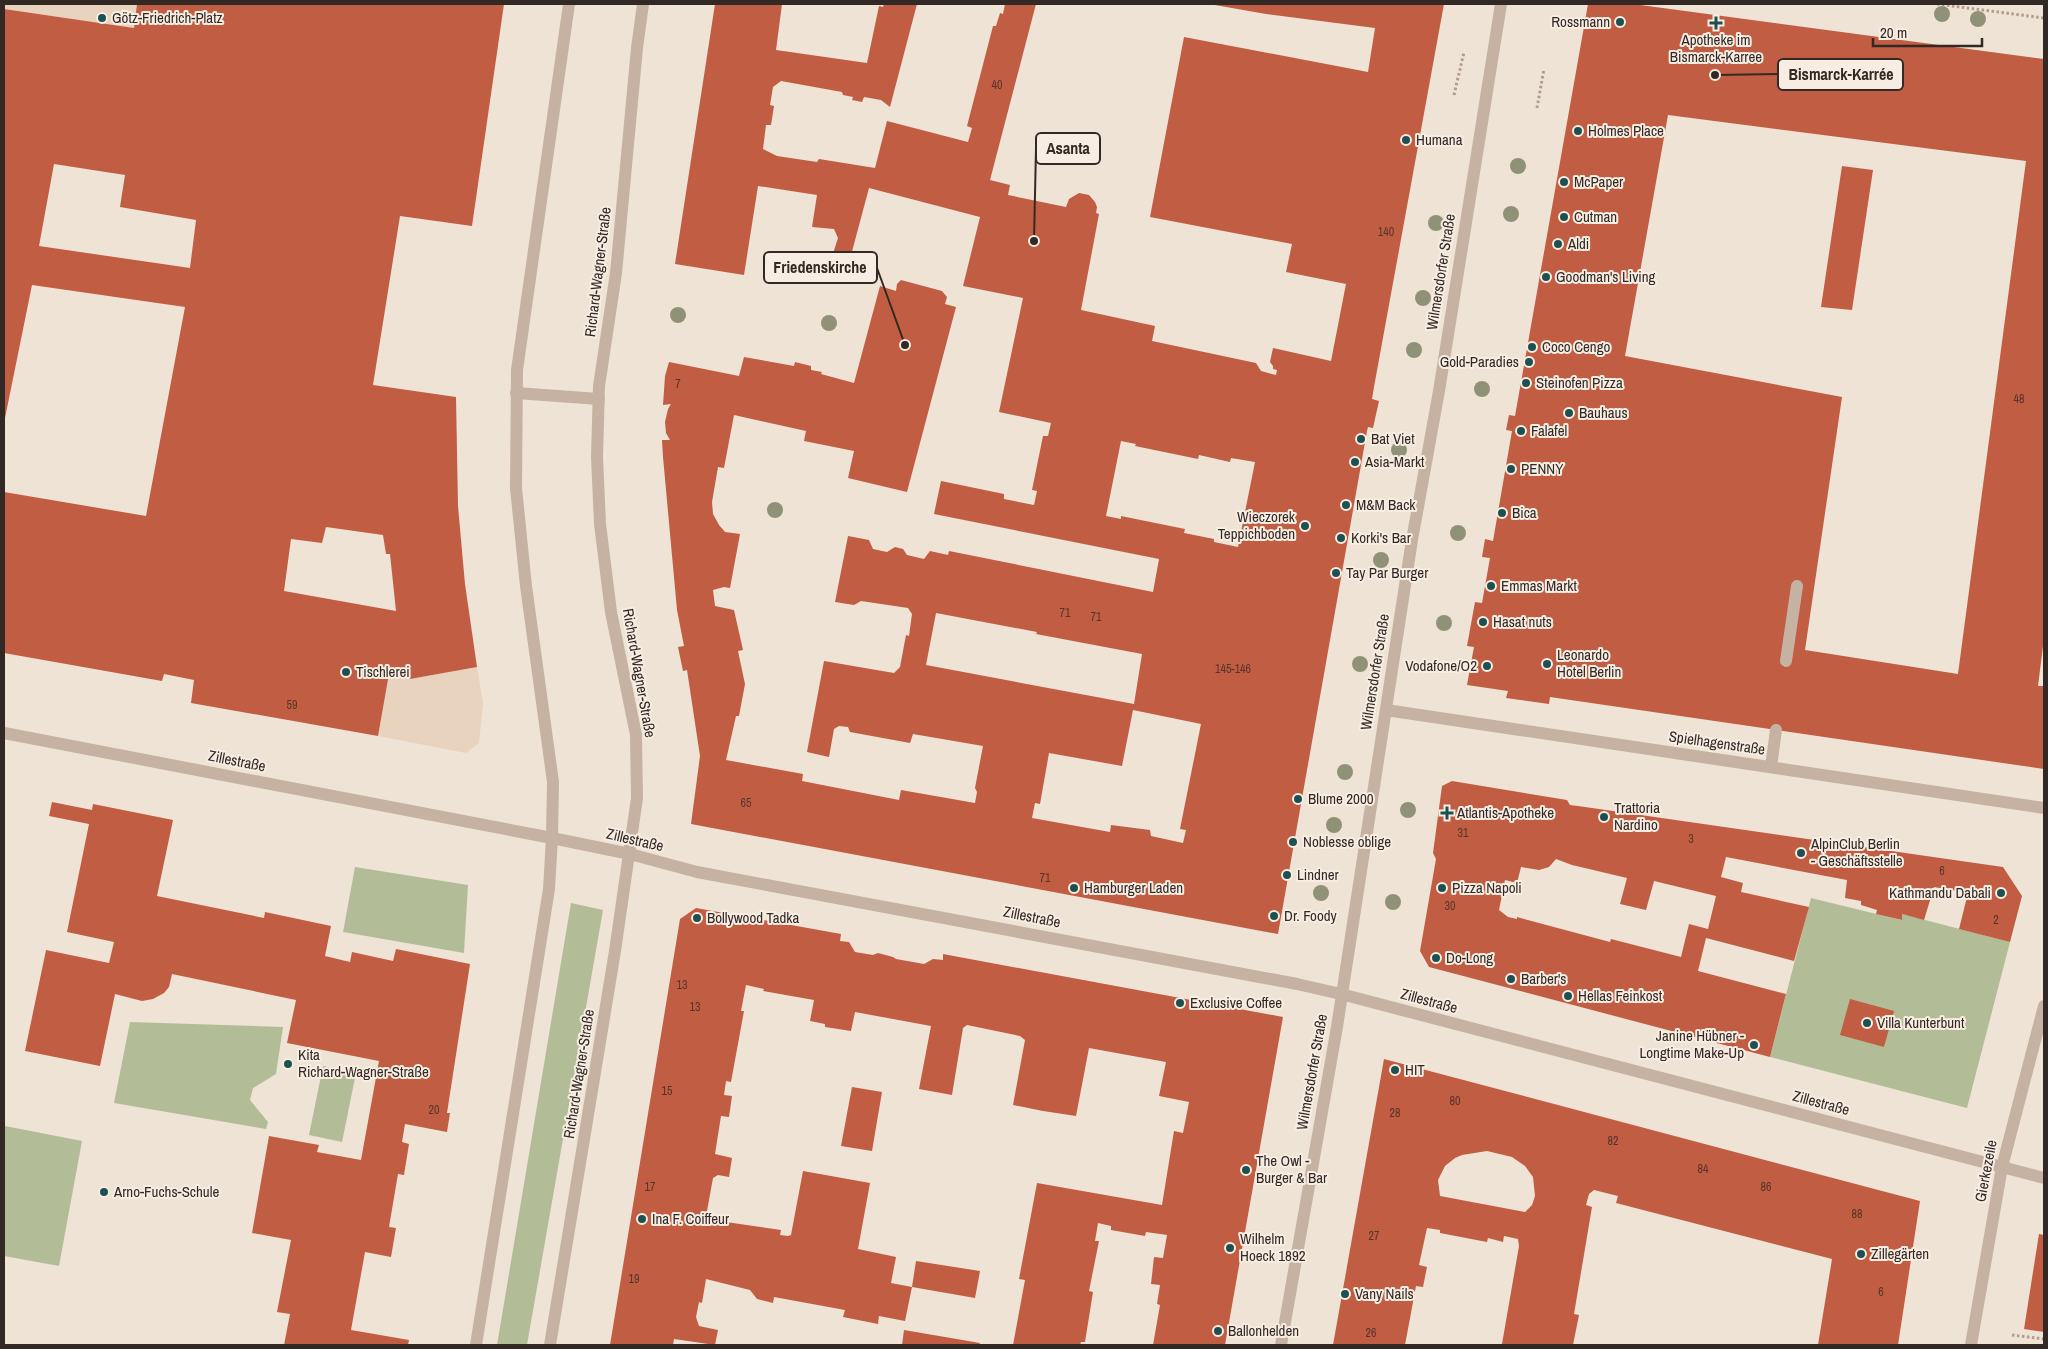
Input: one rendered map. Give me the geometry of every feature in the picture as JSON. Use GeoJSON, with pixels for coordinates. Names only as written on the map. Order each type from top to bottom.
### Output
{"type":"FeatureCollection","features":[{"type":"Feature","properties":{"kind":"street"},"geometry":{"type":"LineString","coordinates":[[476,1345],[549,890],[553,782],[526,586],[516,488],[516,393],[517,370],[569,4]]}},
{"type":"Feature","properties":{"kind":"street","name":"Richard-Wagner-Straße"},"geometry":{"type":"LineString","coordinates":[[550,1345],[616,951],[637,798],[636,735],[611,612],[600,524],[597,457],[598,399],[616,272],[636,58],[643,4]]}},
{"type":"Feature","properties":{"kind":"street","name":"Wilmersdorfer Straße"},"geometry":{"type":"LineString","coordinates":[[1281,1345],[1342,994],[1386,710],[1501,4]]}},
{"type":"Feature","properties":{"kind":"street"},"geometry":{"type":"LineString","coordinates":[[516,393],[598,399]]}},
{"type":"Feature","properties":{"kind":"street"},"geometry":{"type":"LineString","coordinates":[[1786,661],[1797,586]]}},
{"type":"Feature","properties":{"kind":"street","name":"Spielhagenstraße"},"geometry":{"type":"LineString","coordinates":[[1386,710],[2044,808]]}},
{"type":"Feature","properties":{"kind":"street"},"geometry":{"type":"LineString","coordinates":[[1771,767],[1776,730]]}},
{"type":"Feature","properties":{"kind":"street","name":"Zillestraße"},"geometry":{"type":"LineString","coordinates":[[4,733],[552,838],[630,854],[697,872],[1224,970],[1342,994],[2044,1178]]}},
{"type":"Feature","properties":{"kind":"street","name":"Gierkezeile"},"geometry":{"type":"LineString","coordinates":[[1971,1345],[2002,1167],[2044,1006]]}},
{"type":"Feature","properties":{"kind":"path"},"geometry":{"type":"LineString","coordinates":[[1937,4],[2044,18]]}},
{"type":"Feature","properties":{"kind":"path"},"geometry":{"type":"LineString","coordinates":[[1454,95],[1464,52]]}},
{"type":"Feature","properties":{"kind":"path"},"geometry":{"type":"LineString","coordinates":[[1537,108],[1544,69]]}},
{"type":"Feature","properties":{"kind":"path"},"geometry":{"type":"LineString","coordinates":[[2012,1335],[2044,1339]]}},
{"type":"Feature","properties":{"kind":"green space"},"geometry":{"type":"Polygon","coordinates":[[[355,867],[468,885],[464,953],[343,932],[355,867]]]}},
{"type":"Feature","properties":{"kind":"green space"},"geometry":{"type":"Polygon","coordinates":[[[1811,898],[1901,920],[1902,914],[2010,942],[1967,1108],[1770,1057],[1811,898]]]}},
{"type":"Feature","properties":{"kind":"green space"},"geometry":{"type":"Polygon","coordinates":[[[571,903],[603,910],[527,1345],[497,1345],[571,903]]]}},
{"type":"Feature","properties":{"kind":"green space"},"geometry":{"type":"Polygon","coordinates":[[[130,1022],[283,1027],[276,1074],[253,1088],[250,1100],[268,1122],[266,1129],[114,1103],[130,1022]]]}},
{"type":"Feature","properties":{"kind":"green space"},"geometry":{"type":"Polygon","coordinates":[[[323,1066],[356,1073],[342,1142],[309,1135],[323,1066]]]}},
{"type":"Feature","properties":{"kind":"green space"},"geometry":{"type":"Polygon","coordinates":[[[5,1126],[82,1141],[59,1266],[4,1256],[5,1126]]]}},
{"type":"Feature","properties":{"kind":"shaded area","name":"Götz-Friedrich-Platz"},"geometry":{"type":"Polygon","coordinates":[[[4,4],[137,4],[134,28],[4,9],[4,4]]]}},
{"type":"Feature","properties":{"kind":"shaded area"},"geometry":{"type":"Polygon","coordinates":[[[477,667],[483,703],[479,743],[466,753],[378,736],[389,674],[410,679],[477,667]]]}},
{"type":"Feature","properties":{"kind":"building"},"geometry":{"type":"Polygon","coordinates":[[[137,4],[504,4],[472,226],[400,216],[373,385],[456,397],[458,506],[465,584],[477,667],[410,679],[389,674],[378,736],[191,703],[194,680],[164,674],[162,681],[4,653],[4,492],[146,516],[185,307],[32,285],[4,423],[4,9],[134,28],[137,4]],[[54,164],[39,246],[190,268],[196,220],[120,207],[125,175],[54,164]],[[326,527],[322,543],[291,539],[284,591],[396,611],[390,554],[386,554],[383,535],[326,527]]]}},
{"type":"Feature","properties":{"kind":"building"},"geometry":{"type":"Polygon","coordinates":[[[715,4],[782,4],[776,50],[867,63],[879,6],[883,7],[884,4],[917,4],[890,107],[881,100],[864,97],[862,102],[852,100],[853,97],[843,95],[842,92],[781,81],[773,87],[770,105],[774,106],[771,125],[766,125],[763,149],[777,156],[817,162],[819,159],[875,168],[887,121],[968,142],[972,128],[967,126],[993,26],[996,26],[1000,13],[1003,14],[1005,4],[1036,4],[990,180],[1010,185],[1008,195],[1066,207],[1069,199],[1079,193],[1089,195],[1095,202],[1097,207],[1096,213],[1099,214],[1081,310],[1155,326],[1152,341],[1256,363],[1261,371],[1276,375],[1277,370],[1273,369],[1270,362],[1273,348],[1331,361],[1346,284],[1286,272],[1292,244],[1150,217],[1184,37],[1368,72],[1375,28],[1266,14],[1209,4],[1444,4],[1372,399],[1379,401],[1373,428],[1368,427],[1367,431],[1278,934],[691,824],[700,756],[687,670],[683,671],[678,647],[684,646],[677,610],[663,457],[662,440],[670,440],[666,433],[665,422],[671,404],[663,405],[665,376],[669,362],[739,376],[744,357],[794,366],[795,362],[811,366],[811,370],[822,372],[821,374],[854,383],[880,286],[896,291],[897,284],[901,280],[942,291],[947,297],[945,304],[956,307],[907,492],[848,478],[854,451],[804,441],[806,431],[734,415],[724,468],[718,467],[712,502],[713,514],[725,532],[740,534],[730,588],[724,587],[713,590],[715,606],[734,610],[743,650],[738,651],[745,684],[739,716],[736,716],[726,760],[803,774],[802,781],[899,800],[901,790],[975,803],[977,792],[975,788],[983,746],[913,734],[910,743],[850,732],[848,727],[839,726],[834,729],[829,757],[807,752],[824,661],[894,673],[900,667],[906,635],[909,636],[912,614],[908,608],[861,601],[854,605],[835,602],[848,536],[869,540],[873,549],[887,552],[895,547],[903,549],[907,555],[924,559],[930,551],[948,555],[949,551],[1153,592],[1159,559],[934,514],[941,481],[1004,494],[1004,499],[1034,505],[1037,491],[1032,490],[1043,436],[1048,436],[1051,423],[999,412],[1023,298],[963,286],[980,217],[869,188],[846,274],[828,269],[838,238],[834,229],[812,227],[817,195],[758,186],[744,275],[675,264],[715,4]],[[1121,441],[1106,516],[1121,519],[1121,516],[1185,529],[1184,533],[1214,539],[1214,542],[1238,547],[1255,462],[1231,458],[1230,462],[1199,455],[1198,459],[1135,446],[1136,444],[1121,441]],[[936,613],[926,665],[1134,704],[1142,654],[936,613]],[[1133,710],[1122,766],[1049,753],[1040,804],[1035,803],[1032,818],[1110,832],[1111,825],[1150,830],[1151,836],[1183,843],[1186,830],[1180,829],[1201,724],[1133,710]]]}},
{"type":"Feature","properties":{"kind":"building"},"geometry":{"type":"Polygon","coordinates":[[[1588,4],[1633,4],[2044,59],[2044,638],[2038,686],[2044,686],[2044,769],[1550,697],[1549,704],[1506,698],[1508,691],[1467,685],[1474,647],[1467,646],[1475,602],[1482,603],[1490,558],[1482,557],[1485,539],[1493,541],[1512,431],[1506,430],[1509,415],[1515,416],[1588,4]],[[1668,115],[1625,356],[1842,397],[1805,650],[1958,674],[2026,161],[1668,115]]]}},
{"type":"Feature","properties":{"kind":"building"},"geometry":{"type":"Polygon","coordinates":[[[1842,166],[1873,170],[1852,310],[1821,307],[1842,166]]]}},
{"type":"Feature","properties":{"kind":"building"},"geometry":{"type":"Polygon","coordinates":[[[1452,781],[1567,800],[1570,805],[2003,867],[2022,896],[2010,942],[1959,929],[1968,893],[1934,887],[1924,920],[1902,914],[1902,920],[1876,914],[1877,910],[1861,905],[1861,901],[1845,898],[1847,880],[1726,857],[1721,877],[1743,883],[1741,892],[1809,907],[1794,961],[1706,938],[1698,971],[1786,994],[1770,1057],[1429,967],[1420,951],[1436,859],[1433,853],[1442,786],[1452,781]],[[1556,859],[1549,867],[1539,870],[1521,867],[1517,883],[1505,880],[1499,910],[1508,917],[1517,919],[1517,917],[1610,942],[1611,939],[1681,957],[1689,924],[1708,929],[1716,896],[1654,881],[1646,910],[1620,904],[1627,878],[1572,865],[1556,859]]]}},
{"type":"Feature","properties":{"kind":"building"},"geometry":{"type":"Polygon","coordinates":[[[52,802],[92,810],[93,804],[173,820],[157,896],[264,918],[265,912],[331,926],[325,956],[350,962],[352,952],[393,961],[396,949],[470,964],[447,1113],[450,1113],[447,1132],[405,1124],[402,1142],[409,1144],[404,1175],[398,1174],[389,1227],[396,1228],[391,1257],[365,1252],[351,1330],[409,1340],[408,1345],[284,1345],[290,1314],[277,1312],[291,1240],[252,1233],[269,1136],[319,1145],[317,1152],[361,1160],[379,1061],[287,1043],[296,1000],[172,974],[169,987],[164,993],[153,999],[142,1001],[115,994],[100,1066],[25,1051],[46,950],[109,963],[114,942],[67,932],[89,824],[49,816],[52,802]]]}},
{"type":"Feature","properties":{"kind":"building"},"geometry":{"type":"Polygon","coordinates":[[[696,908],[841,934],[840,941],[849,942],[855,952],[873,955],[878,953],[896,959],[924,964],[933,959],[943,960],[943,954],[1283,1017],[1225,1345],[1153,1345],[1160,1305],[1157,1304],[1160,1285],[1151,1284],[1154,1257],[1163,1258],[1167,1235],[1146,1232],[1145,1236],[1111,1230],[1111,1226],[1098,1223],[1095,1241],[1099,1241],[1089,1291],[1093,1292],[1085,1342],[1081,1342],[1080,1345],[1013,1345],[1025,1280],[1019,1279],[1037,1183],[1162,1205],[1174,1131],[1183,1133],[1189,1102],[1159,1096],[1166,1062],[1089,1048],[1076,1116],[1043,1111],[1013,1105],[1025,1040],[1020,1036],[967,1025],[963,1028],[952,1095],[919,1089],[931,1026],[855,1012],[851,1031],[825,1027],[825,1024],[810,1021],[814,1000],[763,991],[764,989],[746,985],[741,1011],[744,1011],[731,1082],[726,1081],[724,1095],[732,1096],[729,1117],[721,1116],[715,1154],[732,1158],[729,1177],[718,1175],[713,1178],[705,1222],[718,1224],[719,1221],[781,1230],[780,1235],[788,1236],[791,1235],[803,1171],[870,1183],[858,1249],[896,1257],[891,1283],[912,1287],[905,1321],[879,1316],[878,1324],[843,1317],[845,1310],[774,1297],[773,1303],[757,1299],[750,1290],[706,1279],[702,1303],[699,1302],[696,1317],[699,1326],[718,1330],[715,1345],[674,1339],[673,1345],[610,1345],[680,919],[696,908]]]}},
{"type":"Feature","properties":{"kind":"building","name":"Villa Kunterbunt"},"geometry":{"type":"Polygon","coordinates":[[[1850,999],[1894,1011],[1884,1047],[1840,1035],[1850,999]]]}},
{"type":"Feature","properties":{"kind":"building"},"geometry":{"type":"Polygon","coordinates":[[[1384,1059],[1920,1201],[1898,1345],[1818,1345],[1832,1259],[1616,1203],[1618,1196],[1594,1190],[1589,1194],[1586,1205],[1592,1207],[1574,1314],[1579,1315],[1573,1345],[1502,1344],[1519,1246],[1518,1239],[1504,1236],[1503,1242],[1488,1238],[1487,1242],[1440,1233],[1440,1230],[1427,1228],[1419,1265],[1427,1267],[1423,1287],[1416,1286],[1405,1345],[1333,1345],[1384,1059]],[[1487,1151],[1455,1158],[1445,1166],[1438,1180],[1440,1196],[1525,1212],[1532,1205],[1535,1196],[1533,1177],[1525,1166],[1512,1157],[1487,1151]]]}},
{"type":"Feature","properties":{"kind":"building"},"geometry":{"type":"Polygon","coordinates":[[[852,1087],[882,1092],[872,1151],[841,1146],[852,1087]]]}},
{"type":"Feature","properties":{"kind":"building"},"geometry":{"type":"Polygon","coordinates":[[[2039,1234],[2044,1235],[2044,1332],[2024,1329],[2039,1234]]]}},
{"type":"Feature","properties":{"kind":"building"},"geometry":{"type":"Polygon","coordinates":[[[916,1261],[980,1271],[975,1298],[912,1287],[916,1261]]]}},
{"type":"Feature","properties":{"kind":"building"},"geometry":{"type":"Polygon","coordinates":[[[904,1330],[980,1343],[979,1345],[902,1345],[904,1330]]]}},
{"type":"Feature","properties":{"kind":"place","name":"Götz-Friedrich-Platz"},"geometry":{"type":"Point","coordinates":[102,18]}},
{"type":"Feature","properties":{"kind":"place","name":"Rossmann"},"geometry":{"type":"Point","coordinates":[1620,22]}},
{"type":"Feature","properties":{"kind":"place","name":"Apotheke im Bismarck-Karree"},"geometry":{"type":"Point","coordinates":[1716,23]}},
{"type":"Feature","properties":{"kind":"place","name":"Bismarck-Karrée"},"geometry":{"type":"Point","coordinates":[1715,75]}},
{"type":"Feature","properties":{"kind":"place","name":"Holmes Place"},"geometry":{"type":"Point","coordinates":[1578,131]}},
{"type":"Feature","properties":{"kind":"place","name":"Humana"},"geometry":{"type":"Point","coordinates":[1406,140]}},
{"type":"Feature","properties":{"kind":"place","name":"McPaper"},"geometry":{"type":"Point","coordinates":[1564,182]}},
{"type":"Feature","properties":{"kind":"place","name":"Cutman"},"geometry":{"type":"Point","coordinates":[1564,217]}},
{"type":"Feature","properties":{"kind":"place","name":"Asanta"},"geometry":{"type":"Point","coordinates":[1034,241]}},
{"type":"Feature","properties":{"kind":"place","name":"Aldi"},"geometry":{"type":"Point","coordinates":[1558,244]}},
{"type":"Feature","properties":{"kind":"place","name":"Goodman's Living"},"geometry":{"type":"Point","coordinates":[1546,277]}},
{"type":"Feature","properties":{"kind":"place","name":"Friedenskirche"},"geometry":{"type":"Point","coordinates":[905,345]}},
{"type":"Feature","properties":{"kind":"place","name":"Coco Cengo"},"geometry":{"type":"Point","coordinates":[1532,347]}},
{"type":"Feature","properties":{"kind":"place","name":"Gold-Paradies"},"geometry":{"type":"Point","coordinates":[1529,362]}},
{"type":"Feature","properties":{"kind":"place","name":"Steinofen Pizza"},"geometry":{"type":"Point","coordinates":[1526,383]}},
{"type":"Feature","properties":{"kind":"place","name":"Bauhaus"},"geometry":{"type":"Point","coordinates":[1569,413]}},
{"type":"Feature","properties":{"kind":"place","name":"Falafel"},"geometry":{"type":"Point","coordinates":[1521,431]}},
{"type":"Feature","properties":{"kind":"place","name":"Bat Viet"},"geometry":{"type":"Point","coordinates":[1361,439]}},
{"type":"Feature","properties":{"kind":"place","name":"Asia-Markt"},"geometry":{"type":"Point","coordinates":[1355,462]}},
{"type":"Feature","properties":{"kind":"place","name":"PENNY"},"geometry":{"type":"Point","coordinates":[1511,469]}},
{"type":"Feature","properties":{"kind":"place","name":"M&M Back"},"geometry":{"type":"Point","coordinates":[1346,505]}},
{"type":"Feature","properties":{"kind":"place","name":"Bica"},"geometry":{"type":"Point","coordinates":[1502,513]}},
{"type":"Feature","properties":{"kind":"place","name":"Wieczorek Teppichboden"},"geometry":{"type":"Point","coordinates":[1305,526]}},
{"type":"Feature","properties":{"kind":"place","name":"Korki's Bar"},"geometry":{"type":"Point","coordinates":[1341,538]}},
{"type":"Feature","properties":{"kind":"place","name":"Tay Par Burger"},"geometry":{"type":"Point","coordinates":[1336,573]}},
{"type":"Feature","properties":{"kind":"place","name":"Emmas Markt"},"geometry":{"type":"Point","coordinates":[1491,586]}},
{"type":"Feature","properties":{"kind":"place","name":"Hasat nuts"},"geometry":{"type":"Point","coordinates":[1483,622]}},
{"type":"Feature","properties":{"kind":"place","name":"Leonardo Hotel Berlin"},"geometry":{"type":"Point","coordinates":[1547,664]}},
{"type":"Feature","properties":{"kind":"place","name":"Vodafone/O2"},"geometry":{"type":"Point","coordinates":[1487,666]}},
{"type":"Feature","properties":{"kind":"place","name":"Tischlerei"},"geometry":{"type":"Point","coordinates":[346,672]}},
{"type":"Feature","properties":{"kind":"place","name":"Blume 2000"},"geometry":{"type":"Point","coordinates":[1298,799]}},
{"type":"Feature","properties":{"kind":"place","name":"Atlantis-Apotheke"},"geometry":{"type":"Point","coordinates":[1447,813]}},
{"type":"Feature","properties":{"kind":"place","name":"Trattoria Nardino"},"geometry":{"type":"Point","coordinates":[1604,817]}},
{"type":"Feature","properties":{"kind":"place","name":"Noblesse oblige"},"geometry":{"type":"Point","coordinates":[1293,842]}},
{"type":"Feature","properties":{"kind":"place","name":"AlpinClub Berlin - Geschäftsstelle"},"geometry":{"type":"Point","coordinates":[1801,853]}},
{"type":"Feature","properties":{"kind":"place","name":"Lindner"},"geometry":{"type":"Point","coordinates":[1287,875]}},
{"type":"Feature","properties":{"kind":"place","name":"Hamburger Laden"},"geometry":{"type":"Point","coordinates":[1074,888]}},
{"type":"Feature","properties":{"kind":"place","name":"Pizza Napoli"},"geometry":{"type":"Point","coordinates":[1442,888]}},
{"type":"Feature","properties":{"kind":"place","name":"Kathmandu Dabali"},"geometry":{"type":"Point","coordinates":[2001,893]}},
{"type":"Feature","properties":{"kind":"place","name":"Dr. Foody"},"geometry":{"type":"Point","coordinates":[1274,916]}},
{"type":"Feature","properties":{"kind":"place","name":"Bollywood Tadka"},"geometry":{"type":"Point","coordinates":[697,918]}},
{"type":"Feature","properties":{"kind":"place","name":"Do-Long"},"geometry":{"type":"Point","coordinates":[1436,958]}},
{"type":"Feature","properties":{"kind":"place","name":"Barber's"},"geometry":{"type":"Point","coordinates":[1511,979]}},
{"type":"Feature","properties":{"kind":"place","name":"Hellas Feinkost"},"geometry":{"type":"Point","coordinates":[1568,996]}},
{"type":"Feature","properties":{"kind":"place","name":"Exclusive Coffee"},"geometry":{"type":"Point","coordinates":[1180,1003]}},
{"type":"Feature","properties":{"kind":"place","name":"Villa Kunterbunt"},"geometry":{"type":"Point","coordinates":[1867,1023]}},
{"type":"Feature","properties":{"kind":"place","name":"Janine Hübner - Longtime Make-Up"},"geometry":{"type":"Point","coordinates":[1754,1045]}},
{"type":"Feature","properties":{"kind":"place","name":"Kita Richard-Wagner-Straße"},"geometry":{"type":"Point","coordinates":[288,1064]}},
{"type":"Feature","properties":{"kind":"place","name":"HIT"},"geometry":{"type":"Point","coordinates":[1395,1070]}},
{"type":"Feature","properties":{"kind":"place","name":"The Owl - Burger & Bar"},"geometry":{"type":"Point","coordinates":[1246,1170]}},
{"type":"Feature","properties":{"kind":"place","name":"Arno-Fuchs-Schule"},"geometry":{"type":"Point","coordinates":[104,1192]}},
{"type":"Feature","properties":{"kind":"place","name":"Ina F. Coiffeur"},"geometry":{"type":"Point","coordinates":[642,1219]}},
{"type":"Feature","properties":{"kind":"place","name":"Wilhelm Hoeck 1892"},"geometry":{"type":"Point","coordinates":[1230,1248]}},
{"type":"Feature","properties":{"kind":"place","name":"Zillegärten"},"geometry":{"type":"Point","coordinates":[1861,1254]}},
{"type":"Feature","properties":{"kind":"place","name":"Vany Nails"},"geometry":{"type":"Point","coordinates":[1345,1294]}},
{"type":"Feature","properties":{"kind":"place","name":"Ballonhelden"},"geometry":{"type":"Point","coordinates":[1218,1331]}}]}
